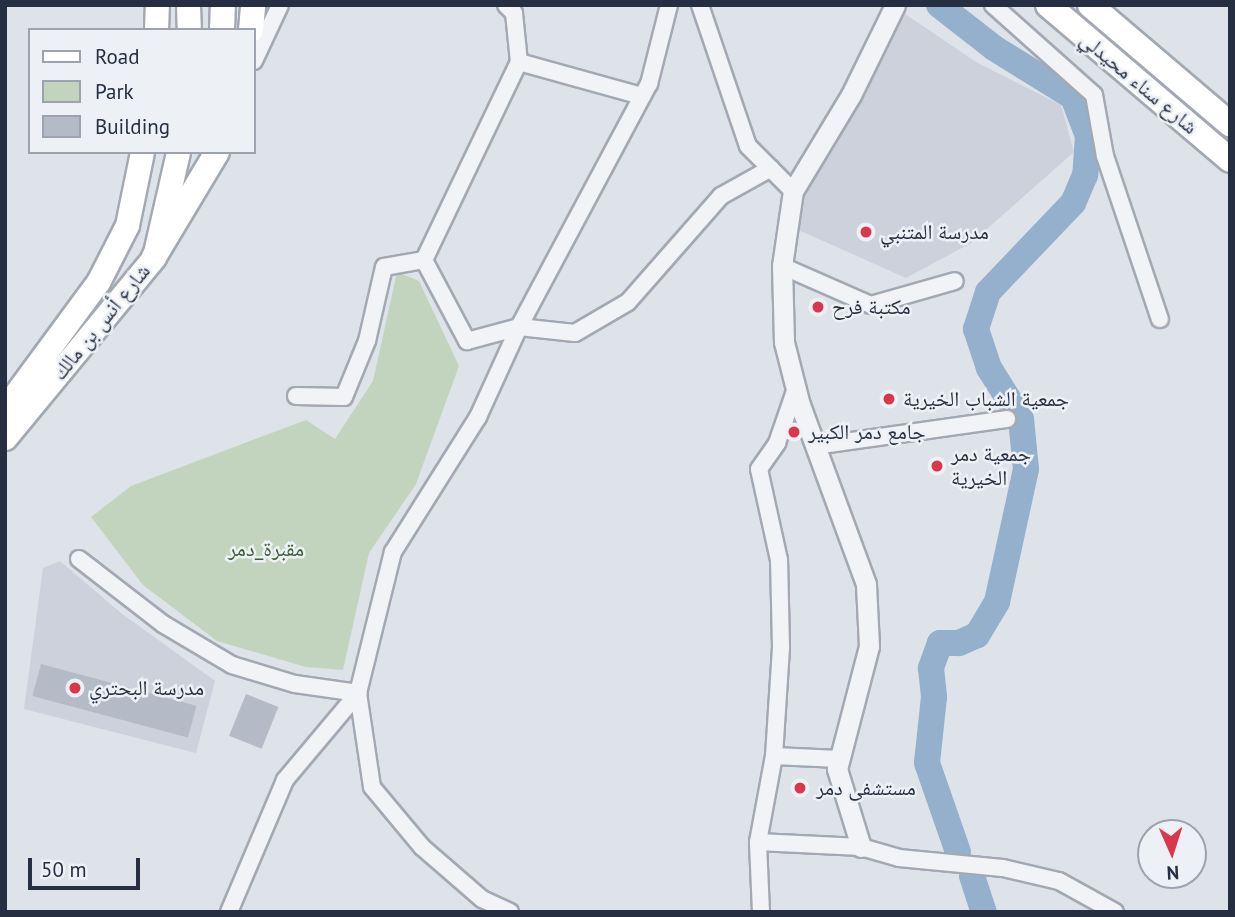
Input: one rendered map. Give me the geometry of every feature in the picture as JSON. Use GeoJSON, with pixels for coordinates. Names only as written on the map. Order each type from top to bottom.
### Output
{"type":"FeatureCollection","features":[{"type":"Feature","properties":{"kind":"main road"},"geometry":{"type":"LineString","coordinates":[[156,28],[157,5]]}},
{"type":"Feature","properties":{"kind":"main road"},"geometry":{"type":"LineString","coordinates":[[188,5],[189,28]]}},
{"type":"Feature","properties":{"kind":"main road"},"geometry":{"type":"LineString","coordinates":[[222,28],[223,5]]}},
{"type":"Feature","properties":{"kind":"main road"},"geometry":{"type":"LineString","coordinates":[[251,28],[253,5]]}},
{"type":"Feature","properties":{"kind":"main road","name":"شارع سناء محيدلي"},"geometry":{"type":"LineString","coordinates":[[1048,5],[1230,160]]}},
{"type":"Feature","properties":{"kind":"main road"},"geometry":{"type":"LineString","coordinates":[[1090,5],[1230,124]]}},
{"type":"Feature","properties":{"kind":"main road","name":"شارع أنس بن مالك"},"geometry":{"type":"LineString","coordinates":[[5,408],[66,331],[98,282],[127,225],[142,154]]}},
{"type":"Feature","properties":{"kind":"main road","name":"شارع أنس بن مالك"},"geometry":{"type":"LineString","coordinates":[[5,438],[85,345],[154,257],[178,154]]}},
{"type":"Feature","properties":{"kind":"main road"},"geometry":{"type":"LineString","coordinates":[[202,178],[207,154]]}},
{"type":"Feature","properties":{"kind":"main road"},"geometry":{"type":"LineString","coordinates":[[154,257],[216,154]]}},
{"type":"Feature","properties":{"kind":"main road"},"geometry":{"type":"LineString","coordinates":[[66,331],[85,345]]}},
{"type":"Feature","properties":{"kind":"street"},"geometry":{"type":"LineString","coordinates":[[256,57],[280,5]]}},
{"type":"Feature","properties":{"kind":"street"},"geometry":{"type":"LineString","coordinates":[[425,260],[519,62],[514,13],[506,5]]}},
{"type":"Feature","properties":{"kind":"street"},"geometry":{"type":"LineString","coordinates":[[510,912],[482,899],[422,847],[372,787],[358,693],[393,552],[478,417],[519,327],[642,96],[669,5]]}},
{"type":"Feature","properties":{"kind":"street"},"geometry":{"type":"LineString","coordinates":[[700,5],[748,146],[793,191]]}},
{"type":"Feature","properties":{"kind":"street"},"geometry":{"type":"LineString","coordinates":[[861,847],[837,769],[869,646],[866,584],[796,388],[784,342],[782,266],[793,191],[851,94],[895,5]]}},
{"type":"Feature","properties":{"kind":"street"},"geometry":{"type":"LineString","coordinates":[[993,5],[1094,95],[1105,156],[1160,319]]}},
{"type":"Feature","properties":{"kind":"street"},"geometry":{"type":"LineString","coordinates":[[519,62],[642,96]]}},
{"type":"Feature","properties":{"kind":"street"},"geometry":{"type":"LineString","coordinates":[[425,260],[467,341],[519,327],[575,333],[628,302],[721,196],[771,168]]}},
{"type":"Feature","properties":{"kind":"street"},"geometry":{"type":"LineString","coordinates":[[296,396],[344,397],[367,341],[384,267],[425,260]]}},
{"type":"Feature","properties":{"kind":"street"},"geometry":{"type":"LineString","coordinates":[[782,266],[872,305],[955,281]]}},
{"type":"Feature","properties":{"kind":"street"},"geometry":{"type":"LineString","coordinates":[[761,912],[758,842],[774,756],[782,647],[779,560],[759,468],[778,443],[796,388]]}},
{"type":"Feature","properties":{"kind":"street"},"geometry":{"type":"LineString","coordinates":[[815,446],[1007,419]]}},
{"type":"Feature","properties":{"kind":"street"},"geometry":{"type":"LineString","coordinates":[[79,559],[163,624],[232,666],[295,684],[358,693]]}},
{"type":"Feature","properties":{"kind":"street"},"geometry":{"type":"LineString","coordinates":[[229,912],[285,780],[358,693]]}},
{"type":"Feature","properties":{"kind":"street"},"geometry":{"type":"LineString","coordinates":[[774,756],[839,759]]}},
{"type":"Feature","properties":{"kind":"street"},"geometry":{"type":"LineString","coordinates":[[758,842],[861,847],[900,858],[1003,868],[1059,881],[1115,912]]}},
{"type":"Feature","properties":{"kind":"shaded area"},"geometry":{"type":"Polygon","coordinates":[[[905,14],[976,62],[1061,105],[1074,152],[971,243],[906,278],[783,223],[905,14]]]}},
{"type":"Feature","properties":{"kind":"shaded area"},"geometry":{"type":"Polygon","coordinates":[[[60,561],[121,613],[215,681],[196,753],[24,709],[43,568],[60,561]]]}},
{"type":"Feature","properties":{"kind":"green space","name":"مقبرة_دمر"},"geometry":{"type":"Polygon","coordinates":[[[397,272],[419,281],[459,366],[416,484],[369,553],[343,670],[306,667],[217,641],[143,585],[91,517],[131,486],[306,420],[335,439],[373,381],[397,272]]]}},
{"type":"Feature","properties":{"kind":"building"},"geometry":{"type":"Polygon","coordinates":[[[41,664],[197,706],[188,738],[32,696],[41,664]]]}},
{"type":"Feature","properties":{"kind":"building"},"geometry":{"type":"Polygon","coordinates":[[[246,694],[278,707],[262,749],[229,736],[246,694]]]}},
{"type":"Feature","properties":{"kind":"waterway"},"geometry":{"type":"LineString","coordinates":[[939,5],[994,48],[1073,97],[1088,136],[1085,175],[1073,203],[988,292],[976,329],[989,368],[1021,419],[1026,469],[997,602],[977,635],[959,643],[940,643],[931,668],[934,697],[927,763],[958,852]]}},
{"type":"Feature","properties":{"kind":"waterway"},"geometry":{"type":"LineString","coordinates":[[972,876],[984,912]]}},
{"type":"Feature","properties":{"kind":"place","name":"مدرسة المتنبي"},"geometry":{"type":"Point","coordinates":[866,232]}},
{"type":"Feature","properties":{"kind":"place","name":"مكتبة فرح"},"geometry":{"type":"Point","coordinates":[818,307]}},
{"type":"Feature","properties":{"kind":"place","name":"جمعية الشباب الخيرية"},"geometry":{"type":"Point","coordinates":[889,399]}},
{"type":"Feature","properties":{"kind":"place","name":"جامع دمر الكبير"},"geometry":{"type":"Point","coordinates":[794,432]}},
{"type":"Feature","properties":{"kind":"place","name":"جمعية دمر الخيرية"},"geometry":{"type":"Point","coordinates":[937,466]}},
{"type":"Feature","properties":{"kind":"place","name":"مدرسة البحتري"},"geometry":{"type":"Point","coordinates":[75,688]}},
{"type":"Feature","properties":{"kind":"place","name":"مستشفى دمر"},"geometry":{"type":"Point","coordinates":[800,788]}}]}
